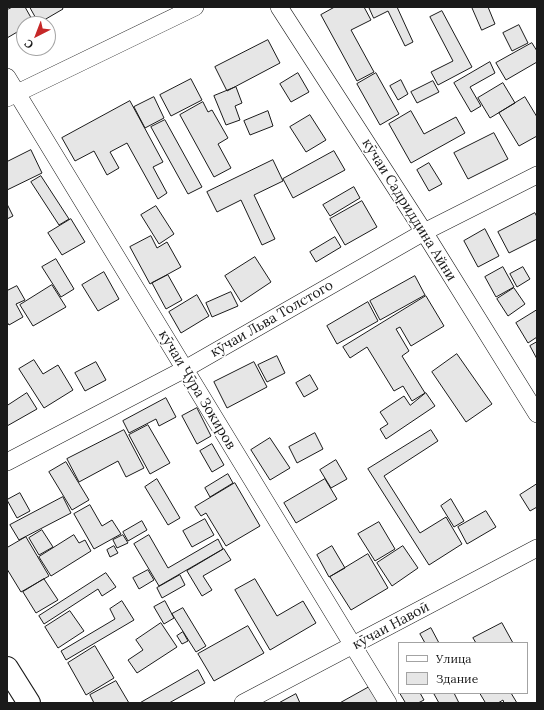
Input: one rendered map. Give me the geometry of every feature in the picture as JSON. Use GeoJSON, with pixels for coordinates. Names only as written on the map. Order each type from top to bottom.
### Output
{"type":"FeatureCollection","features":[{"type":"Feature","properties":{"kind":"main road"},"geometry":{"type":"LineString","coordinates":[[7,668],[29,703]]}},
{"type":"Feature","properties":{"kind":"street"},"geometry":{"type":"LineString","coordinates":[[12,95],[196,7]]}},
{"type":"Feature","properties":{"kind":"street","name":"кӯчаи Садриддина Айни"},"geometry":{"type":"LineString","coordinates":[[279,7],[424,232],[537,414]]}},
{"type":"Feature","properties":{"kind":"street","name":"кӯчаи Ҷӯра Зокиров"},"geometry":{"type":"LineString","coordinates":[[7,77],[12,95],[185,369],[388,703]]}},
{"type":"Feature","properties":{"kind":"street","name":"кӯчаи Льва Толстого"},"geometry":{"type":"LineString","coordinates":[[7,462],[185,369],[424,232],[537,175]]}},
{"type":"Feature","properties":{"kind":"street","name":"кӯчаи Навоӣ"},"geometry":{"type":"LineString","coordinates":[[243,703],[537,548]]}},
{"type":"Feature","properties":{"kind":"building"},"geometry":{"type":"Polygon","coordinates":[[[13,7],[25,7],[30,16],[16,16],[16,33],[7,38],[7,10],[13,7]]]}},
{"type":"Feature","properties":{"kind":"building"},"geometry":{"type":"Polygon","coordinates":[[[30,7],[62,7],[63,9],[51,16],[35,16],[30,7]]]}},
{"type":"Feature","properties":{"kind":"building"},"geometry":{"type":"Polygon","coordinates":[[[335,7],[364,7],[371,20],[351,30],[374,72],[357,81],[321,15],[335,7]]]}},
{"type":"Feature","properties":{"kind":"building"},"geometry":{"type":"Polygon","coordinates":[[[369,7],[397,7],[413,42],[405,46],[388,11],[374,18],[369,7]]]}},
{"type":"Feature","properties":{"kind":"building"},"geometry":{"type":"Polygon","coordinates":[[[472,7],[488,7],[495,24],[482,30],[472,7]]]}},
{"type":"Feature","properties":{"kind":"building"},"geometry":{"type":"Polygon","coordinates":[[[442,11],[472,67],[438,85],[431,72],[453,61],[430,17],[442,11]]]}},
{"type":"Feature","properties":{"kind":"building"},"geometry":{"type":"Polygon","coordinates":[[[519,25],[528,43],[512,51],[503,33],[519,25]]]}},
{"type":"Feature","properties":{"kind":"building"},"geometry":{"type":"Polygon","coordinates":[[[268,40],[280,63],[227,91],[215,67],[268,40]]]}},
{"type":"Feature","properties":{"kind":"building"},"geometry":{"type":"Polygon","coordinates":[[[532,43],[537,51],[537,62],[506,80],[496,63],[532,43]]]}},
{"type":"Feature","properties":{"kind":"building"},"geometry":{"type":"Polygon","coordinates":[[[490,62],[495,73],[470,87],[481,106],[471,112],[454,83],[490,62]]]}},
{"type":"Feature","properties":{"kind":"building"},"geometry":{"type":"Polygon","coordinates":[[[298,73],[309,92],[291,102],[280,84],[298,73]]]}},
{"type":"Feature","properties":{"kind":"building"},"geometry":{"type":"Polygon","coordinates":[[[376,73],[399,114],[380,125],[357,84],[376,73]]]}},
{"type":"Feature","properties":{"kind":"building"},"geometry":{"type":"Polygon","coordinates":[[[191,79],[202,100],[171,116],[160,95],[191,79]]]}},
{"type":"Feature","properties":{"kind":"building"},"geometry":{"type":"Polygon","coordinates":[[[401,80],[408,94],[398,100],[390,86],[401,80]]]}},
{"type":"Feature","properties":{"kind":"building"},"geometry":{"type":"Polygon","coordinates":[[[433,81],[439,92],[417,103],[411,92],[433,81]]]}},
{"type":"Feature","properties":{"kind":"building"},"geometry":{"type":"Polygon","coordinates":[[[503,83],[515,103],[490,118],[478,98],[503,83]]]}},
{"type":"Feature","properties":{"kind":"building"},"geometry":{"type":"Polygon","coordinates":[[[236,87],[242,103],[235,106],[240,120],[226,125],[214,96],[236,87]]]}},
{"type":"Feature","properties":{"kind":"building"},"geometry":{"type":"Polygon","coordinates":[[[154,97],[164,118],[145,128],[134,107],[154,97]]]}},
{"type":"Feature","properties":{"kind":"building"},"geometry":{"type":"Polygon","coordinates":[[[525,97],[537,117],[537,136],[519,146],[499,113],[525,97]]]}},
{"type":"Feature","properties":{"kind":"building"},"geometry":{"type":"Polygon","coordinates":[[[130,101],[163,162],[153,167],[167,193],[158,199],[127,143],[110,152],[119,168],[107,175],[94,151],[75,161],[62,138],[130,101]]]}},
{"type":"Feature","properties":{"kind":"building"},"geometry":{"type":"Polygon","coordinates":[[[203,102],[208,112],[212,110],[228,138],[218,144],[231,168],[214,177],[180,115],[203,102]]]}},
{"type":"Feature","properties":{"kind":"building"},"geometry":{"type":"Polygon","coordinates":[[[268,111],[273,126],[250,135],[244,121],[268,111]]]}},
{"type":"Feature","properties":{"kind":"building"},"geometry":{"type":"Polygon","coordinates":[[[411,111],[424,134],[456,117],[465,133],[411,163],[389,124],[411,111]]]}},
{"type":"Feature","properties":{"kind":"building"},"geometry":{"type":"Polygon","coordinates":[[[310,115],[326,140],[306,152],[290,127],[310,115]]]}},
{"type":"Feature","properties":{"kind":"building"},"geometry":{"type":"Polygon","coordinates":[[[165,120],[202,187],[188,194],[151,127],[165,120]]]}},
{"type":"Feature","properties":{"kind":"building"},"geometry":{"type":"Polygon","coordinates":[[[494,133],[508,159],[468,179],[454,153],[494,133]]]}},
{"type":"Feature","properties":{"kind":"building"},"geometry":{"type":"Polygon","coordinates":[[[31,150],[42,173],[7,190],[7,162],[31,150]]]}},
{"type":"Feature","properties":{"kind":"building"},"geometry":{"type":"Polygon","coordinates":[[[334,151],[345,170],[293,198],[283,179],[334,151]]]}},
{"type":"Feature","properties":{"kind":"building"},"geometry":{"type":"Polygon","coordinates":[[[273,160],[283,181],[254,195],[275,239],[262,245],[241,200],[217,212],[207,192],[273,160]]]}},
{"type":"Feature","properties":{"kind":"building"},"geometry":{"type":"Polygon","coordinates":[[[429,163],[442,184],[429,191],[417,170],[429,163]]]}},
{"type":"Feature","properties":{"kind":"building"},"geometry":{"type":"Polygon","coordinates":[[[41,176],[69,219],[59,225],[31,182],[41,176]]]}},
{"type":"Feature","properties":{"kind":"building"},"geometry":{"type":"Polygon","coordinates":[[[354,187],[360,198],[330,216],[323,205],[354,187]]]}},
{"type":"Feature","properties":{"kind":"building"},"geometry":{"type":"Polygon","coordinates":[[[362,201],[377,227],[345,245],[330,219],[362,201]]]}},
{"type":"Feature","properties":{"kind":"building"},"geometry":{"type":"Polygon","coordinates":[[[7,204],[13,216],[7,219],[7,204]]]}},
{"type":"Feature","properties":{"kind":"building"},"geometry":{"type":"Polygon","coordinates":[[[156,206],[174,234],[159,244],[141,215],[156,206]]]}},
{"type":"Feature","properties":{"kind":"building"},"geometry":{"type":"Polygon","coordinates":[[[535,213],[537,217],[537,239],[509,253],[498,232],[535,213]]]}},
{"type":"Feature","properties":{"kind":"building"},"geometry":{"type":"Polygon","coordinates":[[[71,219],[85,242],[62,255],[48,233],[71,219]]]}},
{"type":"Feature","properties":{"kind":"building"},"geometry":{"type":"Polygon","coordinates":[[[485,229],[499,256],[478,267],[464,241],[485,229]]]}},
{"type":"Feature","properties":{"kind":"building"},"geometry":{"type":"Polygon","coordinates":[[[151,236],[157,248],[167,242],[181,267],[150,284],[130,247],[151,236]]]}},
{"type":"Feature","properties":{"kind":"building"},"geometry":{"type":"Polygon","coordinates":[[[335,237],[341,247],[316,262],[310,252],[335,237]]]}},
{"type":"Feature","properties":{"kind":"building"},"geometry":{"type":"Polygon","coordinates":[[[255,257],[271,282],[241,302],[225,276],[255,257]]]}},
{"type":"Feature","properties":{"kind":"building"},"geometry":{"type":"Polygon","coordinates":[[[56,259],[74,289],[61,297],[42,267],[56,259]]]}},
{"type":"Feature","properties":{"kind":"building"},"geometry":{"type":"Polygon","coordinates":[[[503,267],[514,287],[496,297],[485,277],[503,267]]]}},
{"type":"Feature","properties":{"kind":"building"},"geometry":{"type":"Polygon","coordinates":[[[523,267],[530,279],[517,287],[510,274],[523,267]]]}},
{"type":"Feature","properties":{"kind":"building"},"geometry":{"type":"Polygon","coordinates":[[[104,272],[119,299],[98,311],[82,285],[104,272]]]}},
{"type":"Feature","properties":{"kind":"building"},"geometry":{"type":"Polygon","coordinates":[[[168,275],[182,300],[166,309],[152,283],[168,275]]]}},
{"type":"Feature","properties":{"kind":"building"},"geometry":{"type":"Polygon","coordinates":[[[415,276],[425,295],[380,320],[370,301],[415,276]]]}},
{"type":"Feature","properties":{"kind":"building"},"geometry":{"type":"Polygon","coordinates":[[[52,285],[66,307],[33,326],[20,305],[52,285]]]}},
{"type":"Feature","properties":{"kind":"building"},"geometry":{"type":"Polygon","coordinates":[[[17,286],[25,300],[16,304],[23,317],[9,325],[7,322],[7,291],[17,286]]]}},
{"type":"Feature","properties":{"kind":"building"},"geometry":{"type":"Polygon","coordinates":[[[514,288],[525,304],[508,316],[497,299],[514,288]]]}},
{"type":"Feature","properties":{"kind":"building"},"geometry":{"type":"Polygon","coordinates":[[[231,292],[238,306],[212,317],[206,303],[231,292]]]}},
{"type":"Feature","properties":{"kind":"building"},"geometry":{"type":"Polygon","coordinates":[[[197,295],[209,316],[181,333],[169,312],[197,295]]]}},
{"type":"Feature","properties":{"kind":"building"},"geometry":{"type":"Polygon","coordinates":[[[426,296],[444,326],[411,346],[400,327],[396,329],[409,351],[402,356],[425,393],[412,401],[403,386],[394,391],[367,347],[350,358],[343,347],[426,296]]]}},
{"type":"Feature","properties":{"kind":"building"},"geometry":{"type":"Polygon","coordinates":[[[368,302],[378,321],[337,344],[327,326],[368,302]]]}},
{"type":"Feature","properties":{"kind":"building"},"geometry":{"type":"Polygon","coordinates":[[[537,310],[537,337],[528,343],[516,323],[537,310]]]}},
{"type":"Feature","properties":{"kind":"building"},"geometry":{"type":"Polygon","coordinates":[[[537,342],[537,359],[530,346],[537,342]]]}},
{"type":"Feature","properties":{"kind":"building"},"geometry":{"type":"Polygon","coordinates":[[[457,354],[492,404],[466,422],[432,372],[457,354]]]}},
{"type":"Feature","properties":{"kind":"building"},"geometry":{"type":"Polygon","coordinates":[[[277,356],[285,373],[267,382],[258,365],[277,356]]]}},
{"type":"Feature","properties":{"kind":"building"},"geometry":{"type":"Polygon","coordinates":[[[34,360],[43,374],[58,365],[73,390],[44,408],[19,369],[34,360]]]}},
{"type":"Feature","properties":{"kind":"building"},"geometry":{"type":"Polygon","coordinates":[[[96,362],[106,380],[85,391],[75,373],[96,362]]]}},
{"type":"Feature","properties":{"kind":"building"},"geometry":{"type":"Polygon","coordinates":[[[254,362],[267,387],[227,408],[214,382],[254,362]]]}},
{"type":"Feature","properties":{"kind":"building"},"geometry":{"type":"Polygon","coordinates":[[[310,375],[318,389],[304,397],[296,383],[310,375]]]}},
{"type":"Feature","properties":{"kind":"building"},"geometry":{"type":"Polygon","coordinates":[[[27,393],[37,409],[7,426],[7,406],[27,393]]]}},
{"type":"Feature","properties":{"kind":"building"},"geometry":{"type":"Polygon","coordinates":[[[426,393],[435,406],[386,439],[380,429],[388,424],[380,412],[404,396],[410,405],[426,393]]]}},
{"type":"Feature","properties":{"kind":"building"},"geometry":{"type":"Polygon","coordinates":[[[166,398],[176,417],[159,426],[156,419],[129,433],[123,421],[166,398]]]}},
{"type":"Feature","properties":{"kind":"building"},"geometry":{"type":"Polygon","coordinates":[[[197,408],[211,436],[197,444],[182,416],[197,408]]]}},
{"type":"Feature","properties":{"kind":"building"},"geometry":{"type":"Polygon","coordinates":[[[148,425],[170,463],[150,474],[129,435],[148,425]]]}},
{"type":"Feature","properties":{"kind":"building"},"geometry":{"type":"Polygon","coordinates":[[[124,430],[144,468],[126,477],[118,461],[79,482],[67,459],[124,430]]]}},
{"type":"Feature","properties":{"kind":"building"},"geometry":{"type":"Polygon","coordinates":[[[431,430],[438,441],[384,476],[420,533],[446,517],[462,544],[429,565],[368,469],[431,430]]]}},
{"type":"Feature","properties":{"kind":"building"},"geometry":{"type":"Polygon","coordinates":[[[315,433],[323,449],[297,463],[289,447],[315,433]]]}},
{"type":"Feature","properties":{"kind":"building"},"geometry":{"type":"Polygon","coordinates":[[[270,438],[290,468],[270,480],[251,450],[270,438]]]}},
{"type":"Feature","properties":{"kind":"building"},"geometry":{"type":"Polygon","coordinates":[[[212,444],[224,465],[212,472],[200,451],[212,444]]]}},
{"type":"Feature","properties":{"kind":"building"},"geometry":{"type":"Polygon","coordinates":[[[336,460],[347,479],[331,488],[320,470],[336,460]]]}},
{"type":"Feature","properties":{"kind":"building"},"geometry":{"type":"Polygon","coordinates":[[[66,462],[89,500],[72,510],[49,472],[66,462]]]}},
{"type":"Feature","properties":{"kind":"building"},"geometry":{"type":"Polygon","coordinates":[[[228,474],[233,483],[210,497],[205,488],[228,474]]]}},
{"type":"Feature","properties":{"kind":"building"},"geometry":{"type":"Polygon","coordinates":[[[157,479],[180,518],[168,525],[145,487],[157,479]]]}},
{"type":"Feature","properties":{"kind":"building"},"geometry":{"type":"Polygon","coordinates":[[[325,479],[337,499],[296,523],[284,503],[325,479]]]}},
{"type":"Feature","properties":{"kind":"building"},"geometry":{"type":"Polygon","coordinates":[[[235,483],[260,526],[226,546],[206,513],[201,516],[195,507],[235,483]]]}},
{"type":"Feature","properties":{"kind":"building"},"geometry":{"type":"Polygon","coordinates":[[[537,484],[537,507],[530,511],[520,495],[537,484]]]}},
{"type":"Feature","properties":{"kind":"building"},"geometry":{"type":"Polygon","coordinates":[[[20,493],[30,511],[17,518],[7,500],[20,493]]]}},
{"type":"Feature","properties":{"kind":"building"},"geometry":{"type":"Polygon","coordinates":[[[63,497],[71,513],[19,540],[10,525],[63,497]]]}},
{"type":"Feature","properties":{"kind":"building"},"geometry":{"type":"Polygon","coordinates":[[[451,499],[464,521],[454,527],[441,506],[451,499]]]}},
{"type":"Feature","properties":{"kind":"building"},"geometry":{"type":"Polygon","coordinates":[[[90,505],[102,526],[112,520],[121,534],[94,549],[74,514],[90,505]]]}},
{"type":"Feature","properties":{"kind":"building"},"geometry":{"type":"Polygon","coordinates":[[[486,511],[496,527],[467,544],[458,527],[486,511]]]}},
{"type":"Feature","properties":{"kind":"building"},"geometry":{"type":"Polygon","coordinates":[[[205,519],[214,535],[192,547],[183,531],[205,519]]]}},
{"type":"Feature","properties":{"kind":"building"},"geometry":{"type":"Polygon","coordinates":[[[142,521],[147,530],[128,541],[123,532],[142,521]]]}},
{"type":"Feature","properties":{"kind":"building"},"geometry":{"type":"Polygon","coordinates":[[[379,522],[395,549],[375,561],[358,534],[379,522]]]}},
{"type":"Feature","properties":{"kind":"building"},"geometry":{"type":"Polygon","coordinates":[[[42,530],[53,547],[39,555],[29,538],[42,530]]]}},
{"type":"Feature","properties":{"kind":"building"},"geometry":{"type":"Polygon","coordinates":[[[74,535],[79,543],[85,540],[91,551],[51,576],[39,557],[74,535]]]}},
{"type":"Feature","properties":{"kind":"building"},"geometry":{"type":"Polygon","coordinates":[[[123,535],[128,543],[117,548],[113,540],[123,535]]]}},
{"type":"Feature","properties":{"kind":"building"},"geometry":{"type":"Polygon","coordinates":[[[149,535],[168,568],[218,539],[223,549],[159,586],[134,544],[149,535]]]}},
{"type":"Feature","properties":{"kind":"building"},"geometry":{"type":"Polygon","coordinates":[[[26,537],[49,576],[21,592],[7,569],[7,548],[26,537]]]}},
{"type":"Feature","properties":{"kind":"building"},"geometry":{"type":"Polygon","coordinates":[[[114,546],[118,553],[110,557],[107,550],[114,546]]]}},
{"type":"Feature","properties":{"kind":"building"},"geometry":{"type":"Polygon","coordinates":[[[332,546],[345,568],[329,577],[317,555],[332,546]]]}},
{"type":"Feature","properties":{"kind":"building"},"geometry":{"type":"Polygon","coordinates":[[[403,546],[418,568],[392,586],[377,563],[403,546]]]}},
{"type":"Feature","properties":{"kind":"building"},"geometry":{"type":"Polygon","coordinates":[[[224,549],[231,560],[203,576],[212,590],[202,596],[187,571],[224,549]]]}},
{"type":"Feature","properties":{"kind":"building"},"geometry":{"type":"Polygon","coordinates":[[[368,554],[388,588],[351,610],[330,577],[368,554]]]}},
{"type":"Feature","properties":{"kind":"building"},"geometry":{"type":"Polygon","coordinates":[[[148,570],[154,580],[139,589],[133,578],[148,570]]]}},
{"type":"Feature","properties":{"kind":"building"},"geometry":{"type":"Polygon","coordinates":[[[106,573],[116,587],[102,596],[98,589],[44,624],[39,616],[106,573]]]}},
{"type":"Feature","properties":{"kind":"building"},"geometry":{"type":"Polygon","coordinates":[[[180,575],[185,585],[162,598],[157,588],[180,575]]]}},
{"type":"Feature","properties":{"kind":"building"},"geometry":{"type":"Polygon","coordinates":[[[44,579],[58,600],[36,613],[23,592],[44,579]]]}},
{"type":"Feature","properties":{"kind":"building"},"geometry":{"type":"Polygon","coordinates":[[[255,579],[277,616],[303,601],[316,623],[270,650],[235,590],[255,579]]]}},
{"type":"Feature","properties":{"kind":"building"},"geometry":{"type":"Polygon","coordinates":[[[122,601],[134,620],[66,660],[61,651],[115,619],[110,609],[122,601]]]}},
{"type":"Feature","properties":{"kind":"building"},"geometry":{"type":"Polygon","coordinates":[[[165,601],[174,618],[164,624],[154,607],[165,601]]]}},
{"type":"Feature","properties":{"kind":"building"},"geometry":{"type":"Polygon","coordinates":[[[183,608],[206,646],[196,652],[172,614],[183,608]]]}},
{"type":"Feature","properties":{"kind":"building"},"geometry":{"type":"Polygon","coordinates":[[[70,611],[84,631],[58,648],[45,627],[70,611]]]}},
{"type":"Feature","properties":{"kind":"building"},"geometry":{"type":"Polygon","coordinates":[[[161,623],[177,647],[137,673],[128,660],[143,650],[136,640],[161,623]]]}},
{"type":"Feature","properties":{"kind":"building"},"geometry":{"type":"Polygon","coordinates":[[[502,623],[512,642],[475,642],[473,638],[502,623]]]}},
{"type":"Feature","properties":{"kind":"building"},"geometry":{"type":"Polygon","coordinates":[[[248,626],[264,653],[214,681],[198,654],[248,626]]]}},
{"type":"Feature","properties":{"kind":"building"},"geometry":{"type":"Polygon","coordinates":[[[431,628],[438,642],[424,642],[420,634],[431,628]]]}},
{"type":"Feature","properties":{"kind":"building"},"geometry":{"type":"Polygon","coordinates":[[[183,632],[188,641],[182,644],[177,636],[183,632]]]}},
{"type":"Feature","properties":{"kind":"building"},"geometry":{"type":"Polygon","coordinates":[[[95,646],[114,678],[86,695],[68,663],[95,646]]]}},
{"type":"Feature","properties":{"kind":"building"},"geometry":{"type":"Polygon","coordinates":[[[198,670],[205,683],[169,703],[140,703],[198,670]]]}},
{"type":"Feature","properties":{"kind":"building"},"geometry":{"type":"Polygon","coordinates":[[[116,681],[129,703],[94,703],[90,695],[116,681]]]}},
{"type":"Feature","properties":{"kind":"building"},"geometry":{"type":"Polygon","coordinates":[[[371,686],[381,703],[340,703],[371,686]]]}},
{"type":"Feature","properties":{"kind":"building"},"geometry":{"type":"Polygon","coordinates":[[[296,694],[300,703],[279,703],[296,694]]]}},
{"type":"Feature","properties":{"kind":"building"},"geometry":{"type":"Polygon","coordinates":[[[401,694],[421,694],[424,700],[418,703],[406,703],[401,694]]]}},
{"type":"Feature","properties":{"kind":"building"},"geometry":{"type":"Polygon","coordinates":[[[434,694],[454,694],[459,703],[439,703],[434,694]]]}},
{"type":"Feature","properties":{"kind":"building"},"geometry":{"type":"Polygon","coordinates":[[[481,694],[512,694],[517,703],[504,703],[503,700],[498,703],[486,703],[481,694]]]}}]}
